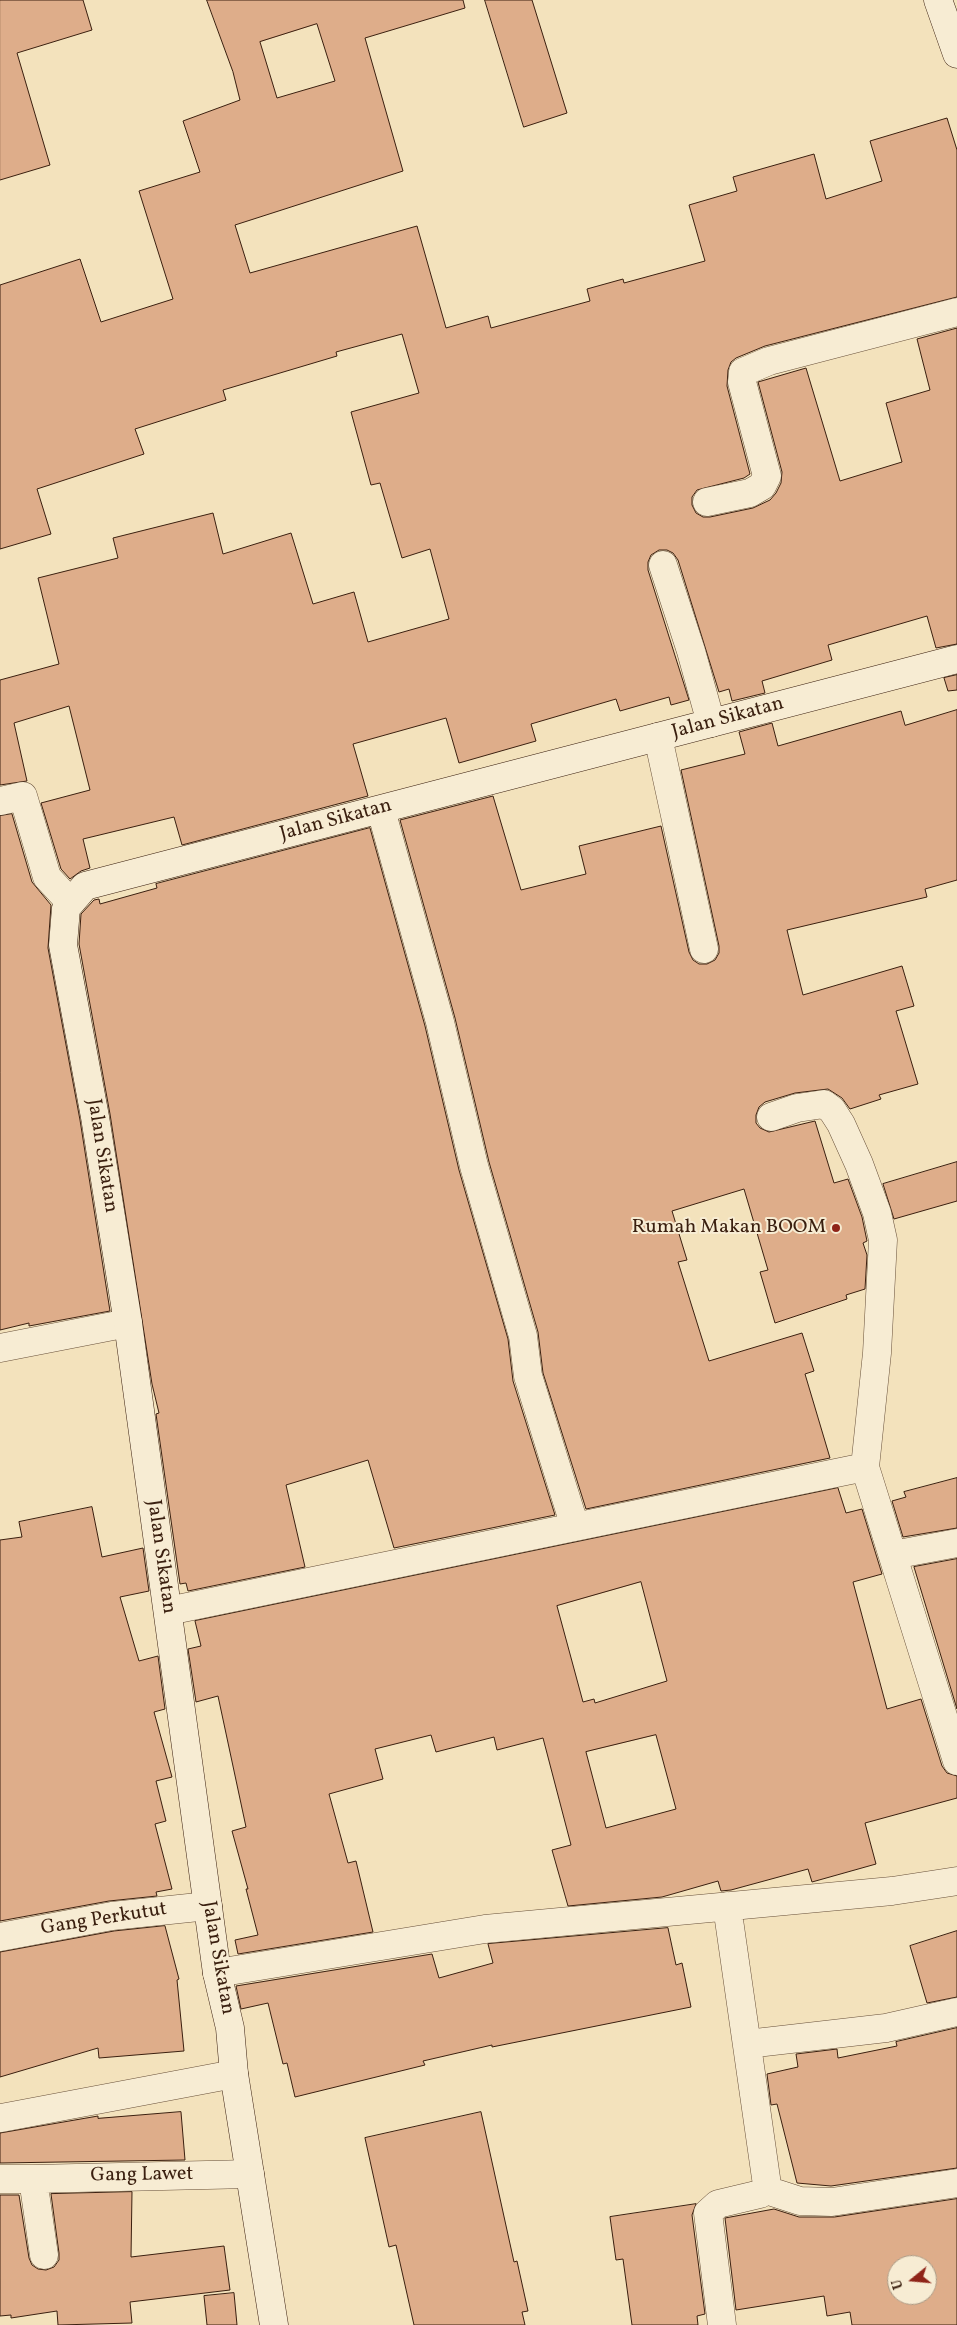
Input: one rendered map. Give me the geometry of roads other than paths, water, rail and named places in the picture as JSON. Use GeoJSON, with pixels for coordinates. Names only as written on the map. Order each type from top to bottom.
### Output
{"type":"FeatureCollection","features":[{"type":"Feature","properties":{"kind":"street"},"geometry":{"type":"LineString","coordinates":[[938,0],[957,54]]}},
{"type":"Feature","properties":{"kind":"street"},"geometry":{"type":"LineString","coordinates":[[707,502],[750,493],[762,486],[767,476],[744,392],[743,372],[769,361],[957,312]]}},
{"type":"Feature","properties":{"kind":"street"},"geometry":{"type":"LineString","coordinates":[[663,565],[691,651],[711,723]]}},
{"type":"Feature","properties":{"kind":"street","name":"Jalan Sikatan"},"geometry":{"type":"LineString","coordinates":[[274,2325],[234,2074],[230,2028],[217,1973],[128,1323],[64,945],[66,908],[85,886],[957,659]]}},
{"type":"Feature","properties":{"kind":"street"},"geometry":{"type":"LineString","coordinates":[[658,737],[704,950]]}},
{"type":"Feature","properties":{"kind":"street"},"geometry":{"type":"LineString","coordinates":[[0,801],[23,796],[47,877],[70,902]]}},
{"type":"Feature","properties":{"kind":"street"},"geometry":{"type":"LineString","coordinates":[[380,810],[440,1022],[474,1166],[524,1336],[528,1376],[574,1527]]}},
{"type":"Feature","properties":{"kind":"street"},"geometry":{"type":"LineString","coordinates":[[771,1117],[797,1108],[824,1104],[832,1110],[841,1124],[859,1164],[877,1213],[883,1240],[877,1353],[865,1467],[957,1761]]}},
{"type":"Feature","properties":{"kind":"street"},"geometry":{"type":"LineString","coordinates":[[0,1348],[128,1323]]}},
{"type":"Feature","properties":{"kind":"street"},"geometry":{"type":"LineString","coordinates":[[168,1611],[865,1467]]}},
{"type":"Feature","properties":{"kind":"street"},"geometry":{"type":"LineString","coordinates":[[893,1555],[957,1543]]}},
{"type":"Feature","properties":{"kind":"street"},"geometry":{"type":"LineString","coordinates":[[217,1973],[485,1929],[892,1891],[957,1881]]}},
{"type":"Feature","properties":{"kind":"street","name":"Gang Perkutut"},"geometry":{"type":"LineString","coordinates":[[0,1937],[112,1916],[208,1906]]}},
{"type":"Feature","properties":{"kind":"street"},"geometry":{"type":"LineString","coordinates":[[727,1906],[767,2185],[766,2190]]}},
{"type":"Feature","properties":{"kind":"street"},"geometry":{"type":"LineString","coordinates":[[747,2044],[886,2028],[957,2012]]}},
{"type":"Feature","properties":{"kind":"street"},"geometry":{"type":"LineString","coordinates":[[1,2118],[234,2074]]}},
{"type":"Feature","properties":{"kind":"street","name":"Gang Lawet"},"geometry":{"type":"LineString","coordinates":[[0,2178],[33,2179],[250,2174]]}},
{"type":"Feature","properties":{"kind":"street"},"geometry":{"type":"LineString","coordinates":[[33,2179],[44,2256]]}},
{"type":"Feature","properties":{"kind":"street"},"geometry":{"type":"LineString","coordinates":[[722,2325],[708,2213],[718,2204],[766,2190],[800,2201],[832,2202],[957,2183]]}},
{"type":"Feature","properties":{"kind":"place","name":"Rumah Makan BOOM"},"geometry":{"type":"Point","coordinates":[836,1228]}}]}
